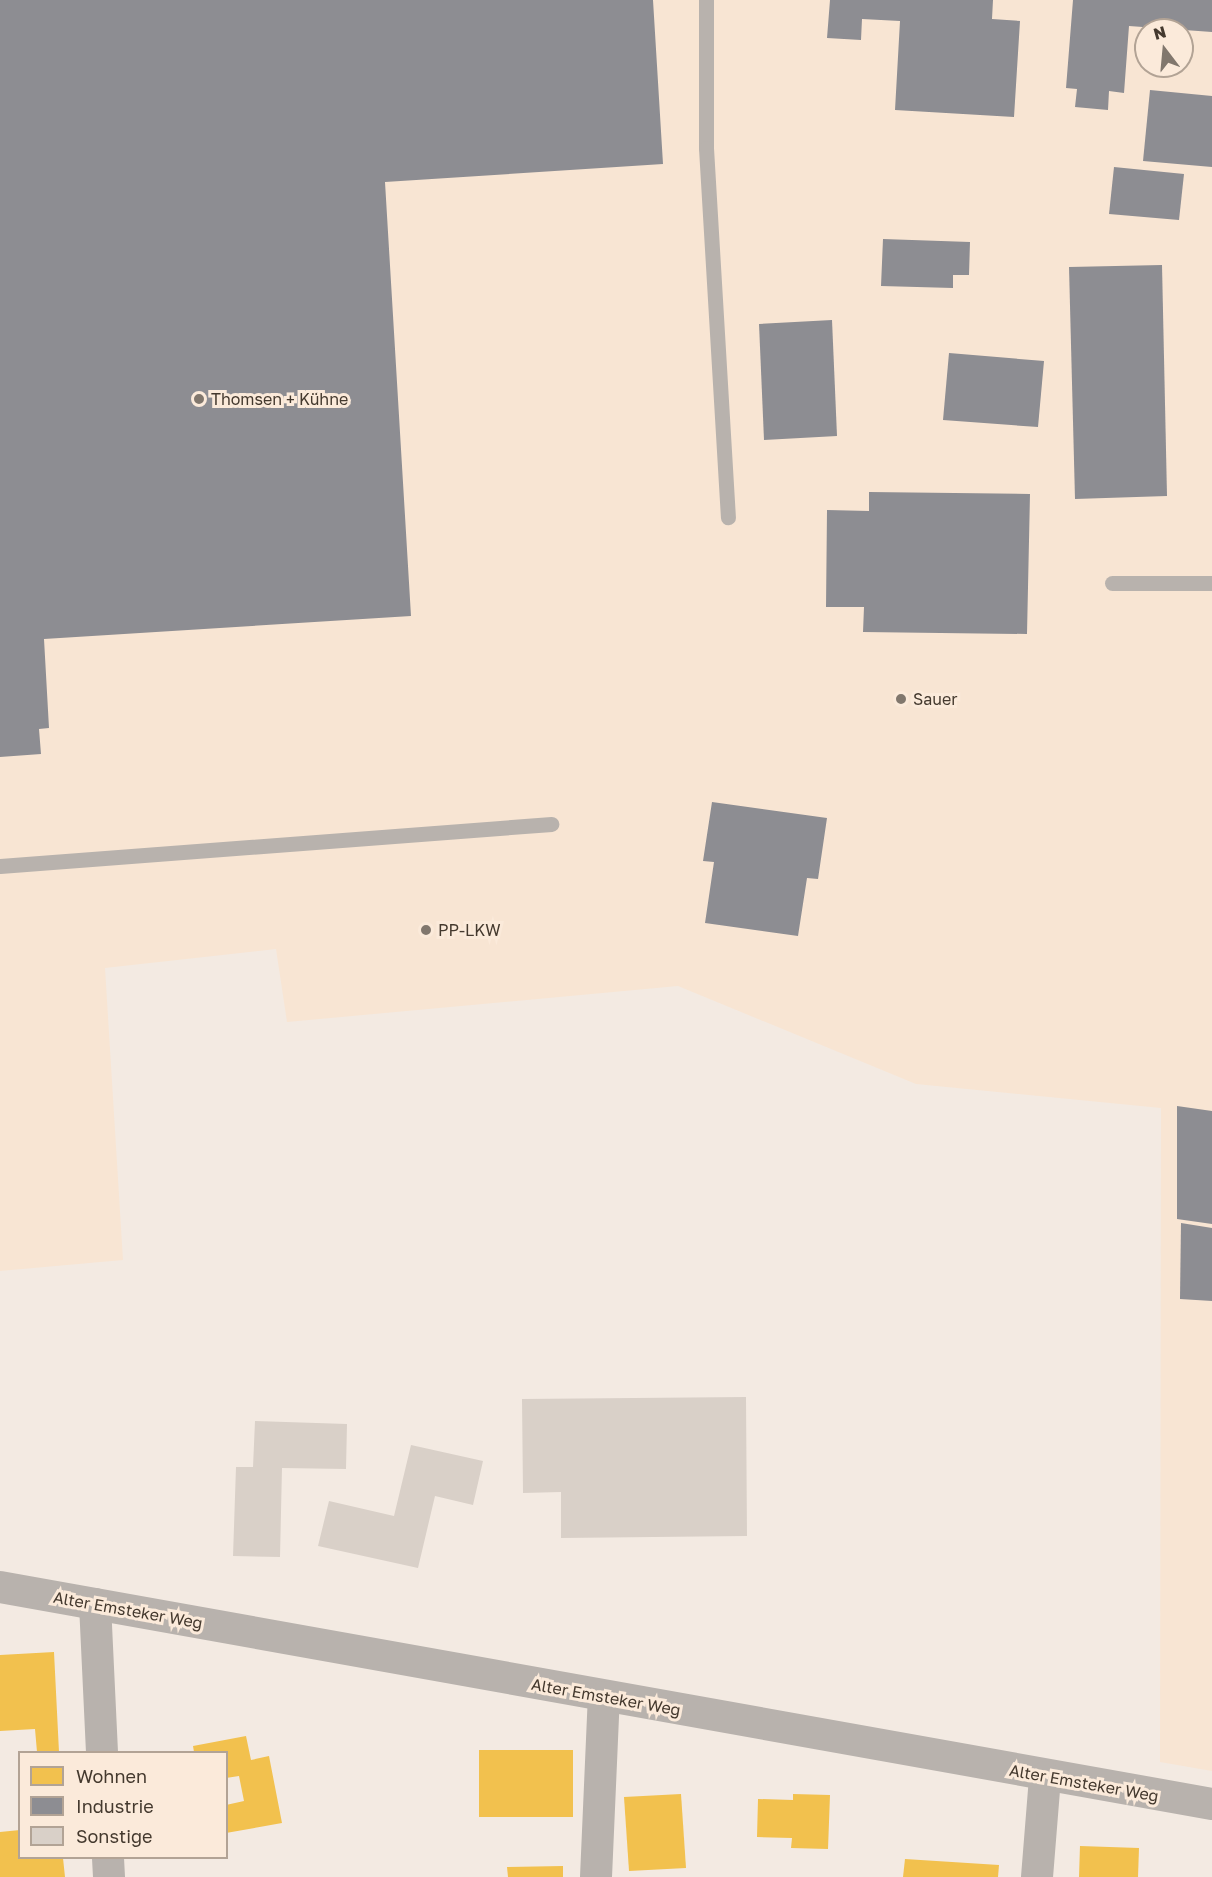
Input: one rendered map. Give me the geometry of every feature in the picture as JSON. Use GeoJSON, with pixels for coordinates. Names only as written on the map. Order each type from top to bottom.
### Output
{"type":"FeatureCollection","features":[{"type":"Feature","properties":{"kind":"street","name":"Alter Emsteker Weg"},"geometry":{"type":"LineString","coordinates":[[0,1587],[1045,1777],[1212,1804]]}},
{"type":"Feature","properties":{"kind":"street"},"geometry":{"type":"LineString","coordinates":[[95,1604],[102,1751]]}},
{"type":"Feature","properties":{"kind":"street"},"geometry":{"type":"LineString","coordinates":[[596,1877],[604,1697]]}},
{"type":"Feature","properties":{"kind":"street"},"geometry":{"type":"LineString","coordinates":[[1037,1877],[1045,1777]]}},
{"type":"Feature","properties":{"kind":"street"},"geometry":{"type":"LineString","coordinates":[[108,1859],[109,1877]]}},
{"type":"Feature","properties":{"kind":"lane"},"geometry":{"type":"LineString","coordinates":[[706,0],[706,147],[728,517]]}},
{"type":"Feature","properties":{"kind":"lane"},"geometry":{"type":"LineString","coordinates":[[1112,583],[1212,583]]}},
{"type":"Feature","properties":{"kind":"lane"},"geometry":{"type":"LineString","coordinates":[[0,866],[551,824]]}},
{"type":"Feature","properties":{"kind":"shaded area"},"geometry":{"type":"Polygon","coordinates":[[[0,0],[1212,0],[1212,1771],[1160,1762],[1161,1108],[916,1084],[678,986],[287,1022],[276,949],[105,968],[123,1260],[0,1271],[0,0]]]}},
{"type":"Feature","properties":{"kind":"building: Wohnen"},"geometry":{"type":"Polygon","coordinates":[[[54,1652],[59,1751],[37,1751],[35,1729],[0,1731],[0,1655],[54,1652]]]}},
{"type":"Feature","properties":{"kind":"building: Wohnen"},"geometry":{"type":"Polygon","coordinates":[[[246,1736],[251,1760],[269,1756],[282,1823],[228,1833],[228,1805],[244,1801],[239,1776],[228,1778],[228,1751],[194,1751],[193,1746],[246,1736]]]}},
{"type":"Feature","properties":{"kind":"building: Wohnen"},"geometry":{"type":"Polygon","coordinates":[[[479,1750],[573,1750],[573,1817],[479,1817],[479,1750]]]}},
{"type":"Feature","properties":{"kind":"building: Wohnen"},"geometry":{"type":"Polygon","coordinates":[[[681,1794],[686,1868],[629,1871],[624,1797],[681,1794]]]}},
{"type":"Feature","properties":{"kind":"building: Wohnen"},"geometry":{"type":"Polygon","coordinates":[[[793,1794],[830,1795],[828,1849],[791,1848],[792,1838],[757,1837],[758,1799],[793,1800],[793,1794]]]}},
{"type":"Feature","properties":{"kind":"building: Wohnen"},"geometry":{"type":"Polygon","coordinates":[[[18,1830],[18,1859],[63,1859],[65,1877],[0,1877],[0,1832],[18,1830]]]}},
{"type":"Feature","properties":{"kind":"building: Wohnen"},"geometry":{"type":"Polygon","coordinates":[[[1080,1846],[1139,1848],[1138,1877],[1079,1877],[1080,1846]]]}},
{"type":"Feature","properties":{"kind":"building: Wohnen"},"geometry":{"type":"Polygon","coordinates":[[[905,1859],[999,1865],[998,1877],[903,1877],[905,1859]]]}},
{"type":"Feature","properties":{"kind":"building: Wohnen"},"geometry":{"type":"Polygon","coordinates":[[[563,1866],[563,1877],[508,1877],[507,1867],[563,1866]]]}},
{"type":"Feature","properties":{"kind":"building: Industrie","name":"Thomsen + Kühne"},"geometry":{"type":"Polygon","coordinates":[[[0,0],[653,0],[663,164],[385,182],[411,616],[44,639],[49,728],[39,729],[41,754],[0,757],[0,0]]]}},
{"type":"Feature","properties":{"kind":"building: Industrie"},"geometry":{"type":"Polygon","coordinates":[[[830,0],[993,0],[992,19],[1020,21],[1014,117],[895,110],[900,21],[862,19],[861,40],[827,38],[830,0]]]}},
{"type":"Feature","properties":{"kind":"building: Industrie"},"geometry":{"type":"Polygon","coordinates":[[[1073,0],[1212,0],[1212,32],[1194,31],[1194,18],[1134,18],[1134,26],[1129,26],[1124,93],[1109,91],[1108,110],[1075,107],[1077,89],[1066,88],[1073,0]]]}},
{"type":"Feature","properties":{"kind":"building: Industrie"},"geometry":{"type":"Polygon","coordinates":[[[1150,90],[1212,96],[1212,167],[1143,161],[1150,90]]]}},
{"type":"Feature","properties":{"kind":"building: Industrie"},"geometry":{"type":"Polygon","coordinates":[[[1114,167],[1184,174],[1179,220],[1109,214],[1114,167]]]}},
{"type":"Feature","properties":{"kind":"building: Industrie"},"geometry":{"type":"Polygon","coordinates":[[[883,239],[970,242],[969,275],[953,275],[953,288],[881,286],[883,239]]]}},
{"type":"Feature","properties":{"kind":"building: Industrie"},"geometry":{"type":"Polygon","coordinates":[[[1162,265],[1167,496],[1075,499],[1069,267],[1162,265]]]}},
{"type":"Feature","properties":{"kind":"building: Industrie"},"geometry":{"type":"Polygon","coordinates":[[[832,320],[837,436],[764,440],[759,324],[832,320]]]}},
{"type":"Feature","properties":{"kind":"building: Industrie"},"geometry":{"type":"Polygon","coordinates":[[[949,353],[1044,361],[1038,427],[943,420],[949,353]]]}},
{"type":"Feature","properties":{"kind":"building: Industrie"},"geometry":{"type":"Polygon","coordinates":[[[869,492],[1030,494],[1027,634],[863,632],[864,607],[826,607],[827,510],[869,511],[869,492]]]}},
{"type":"Feature","properties":{"kind":"building: Industrie"},"geometry":{"type":"Polygon","coordinates":[[[712,802],[827,818],[818,879],[807,878],[798,936],[705,923],[714,862],[703,861],[712,802]]]}},
{"type":"Feature","properties":{"kind":"building: Industrie"},"geometry":{"type":"Polygon","coordinates":[[[1177,1106],[1212,1111],[1212,1224],[1177,1219],[1177,1106]]]}},
{"type":"Feature","properties":{"kind":"building: Industrie"},"geometry":{"type":"Polygon","coordinates":[[[1181,1223],[1212,1228],[1212,1301],[1180,1299],[1181,1223]]]}},
{"type":"Feature","properties":{"kind":"building: Sonstige"},"geometry":{"type":"Polygon","coordinates":[[[746,1397],[747,1536],[561,1538],[561,1492],[523,1493],[522,1399],[746,1397]]]}},
{"type":"Feature","properties":{"kind":"building: Sonstige"},"geometry":{"type":"Polygon","coordinates":[[[255,1421],[347,1424],[346,1469],[282,1468],[280,1557],[233,1556],[236,1467],[253,1467],[255,1421]]]}},
{"type":"Feature","properties":{"kind":"building: Sonstige"},"geometry":{"type":"Polygon","coordinates":[[[411,1445],[483,1461],[473,1505],[435,1496],[418,1568],[318,1546],[329,1501],[394,1516],[411,1445]]]}},
{"type":"Feature","properties":{"kind":"place","name":"Thomsen + Kühne"},"geometry":{"type":"Point","coordinates":[199,399]}},
{"type":"Feature","properties":{"kind":"place","name":"Sauer"},"geometry":{"type":"Point","coordinates":[901,699]}},
{"type":"Feature","properties":{"kind":"place","name":"PP-LKW"},"geometry":{"type":"Point","coordinates":[426,930]}}]}
